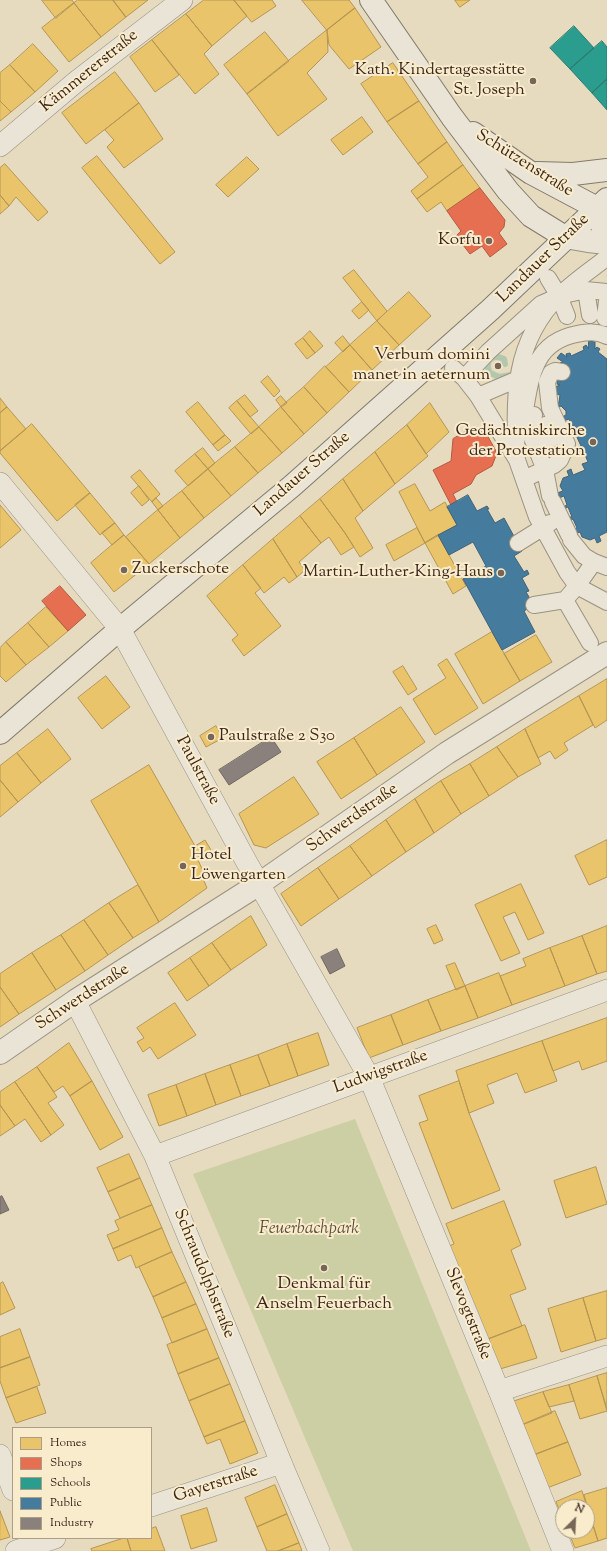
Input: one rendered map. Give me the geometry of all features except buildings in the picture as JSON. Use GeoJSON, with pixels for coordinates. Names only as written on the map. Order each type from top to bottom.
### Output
{"type":"FeatureCollection","features":[{"type":"Feature","properties":{"kind":"main road","name":"Schützenstraße"},"geometry":{"type":"LineString","coordinates":[[371,0],[452,117],[508,191],[531,216],[565,237]]}},
{"type":"Feature","properties":{"kind":"main road","name":"Schützenstraße"},"geometry":{"type":"LineString","coordinates":[[452,117],[494,149],[531,173],[604,206]]}},
{"type":"Feature","properties":{"kind":"main road"},"geometry":{"type":"LineString","coordinates":[[531,173],[573,174],[607,170]]}},
{"type":"Feature","properties":{"kind":"main road"},"geometry":{"type":"LineString","coordinates":[[604,206],[603,229],[607,236]]}},
{"type":"Feature","properties":{"kind":"main road","name":"Landauer Straße"},"geometry":{"type":"LineString","coordinates":[[0,733],[120,628],[292,486],[490,310],[565,237],[604,206]]}},
{"type":"Feature","properties":{"kind":"main road"},"geometry":{"type":"LineString","coordinates":[[565,237],[607,243]]}},
{"type":"Feature","properties":{"kind":"main road","name":"Schwerdstraße"},"geometry":{"type":"LineString","coordinates":[[0,1053],[75,1002],[259,884],[599,648]]}},
{"type":"Feature","properties":{"kind":"street","name":"Kämmererstraße"},"geometry":{"type":"LineString","coordinates":[[0,146],[76,81],[182,0]]}},
{"type":"Feature","properties":{"kind":"street"},"geometry":{"type":"LineString","coordinates":[[607,273],[606,258],[559,296],[530,433],[545,470],[556,520],[577,586],[607,602]]}},
{"type":"Feature","properties":{"kind":"street"},"geometry":{"type":"LineString","coordinates":[[517,460],[543,371],[559,296],[548,278]]}},
{"type":"Feature","properties":{"kind":"street"},"geometry":{"type":"LineString","coordinates":[[559,296],[586,290],[607,292]]}},
{"type":"Feature","properties":{"kind":"street"},"geometry":{"type":"LineString","coordinates":[[586,290],[598,325]]}},
{"type":"Feature","properties":{"kind":"street"},"geometry":{"type":"LineString","coordinates":[[501,434],[543,371],[598,325],[607,301]]}},
{"type":"Feature","properties":{"kind":"street"},"geometry":{"type":"LineString","coordinates":[[524,479],[545,470],[560,460],[567,444],[543,371],[510,332],[488,352],[459,373],[478,396],[517,460],[524,479],[584,556],[600,564],[565,600],[534,605]]}},
{"type":"Feature","properties":{"kind":"street"},"geometry":{"type":"LineString","coordinates":[[478,396],[543,371]]}},
{"type":"Feature","properties":{"kind":"street"},"geometry":{"type":"LineString","coordinates":[[537,449],[543,371]]}},
{"type":"Feature","properties":{"kind":"street","name":"Paulstraße"},"geometry":{"type":"LineString","coordinates":[[0,483],[120,628],[259,884],[369,1077]]}},
{"type":"Feature","properties":{"kind":"street"},"geometry":{"type":"LineString","coordinates":[[518,542],[556,520]]}},
{"type":"Feature","properties":{"kind":"street"},"geometry":{"type":"LineString","coordinates":[[565,600],[599,648]]}},
{"type":"Feature","properties":{"kind":"street","name":"Ludwigstraße"},"geometry":{"type":"LineString","coordinates":[[155,1156],[607,990]]}},
{"type":"Feature","properties":{"kind":"street","name":"Schraudolphstraße"},"geometry":{"type":"LineString","coordinates":[[75,1002],[155,1156],[281,1463],[319,1551]]}},
{"type":"Feature","properties":{"kind":"street","name":"Slevogtstraße"},"geometry":{"type":"LineString","coordinates":[[369,1077],[499,1391],[562,1551]]}},
{"type":"Feature","properties":{"kind":"street"},"geometry":{"type":"LineString","coordinates":[[499,1391],[607,1356]]}},
{"type":"Feature","properties":{"kind":"street"},"geometry":{"type":"LineString","coordinates":[[0,1455],[12,1487]]}},
{"type":"Feature","properties":{"kind":"street","name":"Gayerstraße"},"geometry":{"type":"LineString","coordinates":[[152,1506],[281,1463]]}},
{"type":"Feature","properties":{"kind":"street"},"geometry":{"type":"LineString","coordinates":[[29,1546],[52,1539]]}},
{"type":"Feature","properties":{"kind":"green space","name":"Feuerbachpark"},"geometry":{"type":"Polygon","coordinates":[[[355,1119],[531,1551],[353,1551],[193,1174],[355,1119]]]}},
{"type":"Feature","properties":{"kind":"waterway"},"geometry":{"type":"LineString","coordinates":[[505,364],[504,359],[495,357],[488,362],[488,369],[490,373],[499,377],[511,375]]}},
{"type":"Feature","properties":{"kind":"place","name":"Kath. Kindertagesstätte St. Joseph"},"geometry":{"type":"Point","coordinates":[533,81]}},
{"type":"Feature","properties":{"kind":"place","name":"Korfu"},"geometry":{"type":"Point","coordinates":[489,241]}},
{"type":"Feature","properties":{"kind":"place","name":"Verbum domini manet in aeternum"},"geometry":{"type":"Point","coordinates":[498,366]}},
{"type":"Feature","properties":{"kind":"place","name":"Gedächtniskirche der Protestation"},"geometry":{"type":"Point","coordinates":[593,442]}},
{"type":"Feature","properties":{"kind":"place","name":"Zuckerschote"},"geometry":{"type":"Point","coordinates":[124,570]}},
{"type":"Feature","properties":{"kind":"place","name":"Martin-Luther-King-Haus"},"geometry":{"type":"Point","coordinates":[501,573]}},
{"type":"Feature","properties":{"kind":"place","name":"Paulstraße 2 S30"},"geometry":{"type":"Point","coordinates":[211,737]}},
{"type":"Feature","properties":{"kind":"place","name":"Hotel Löwengarten"},"geometry":{"type":"Point","coordinates":[183,866]}},
{"type":"Feature","properties":{"kind":"place","name":"Denkmal für Anselm Feuerbach"},"geometry":{"type":"Point","coordinates":[324,1268]}}]}
